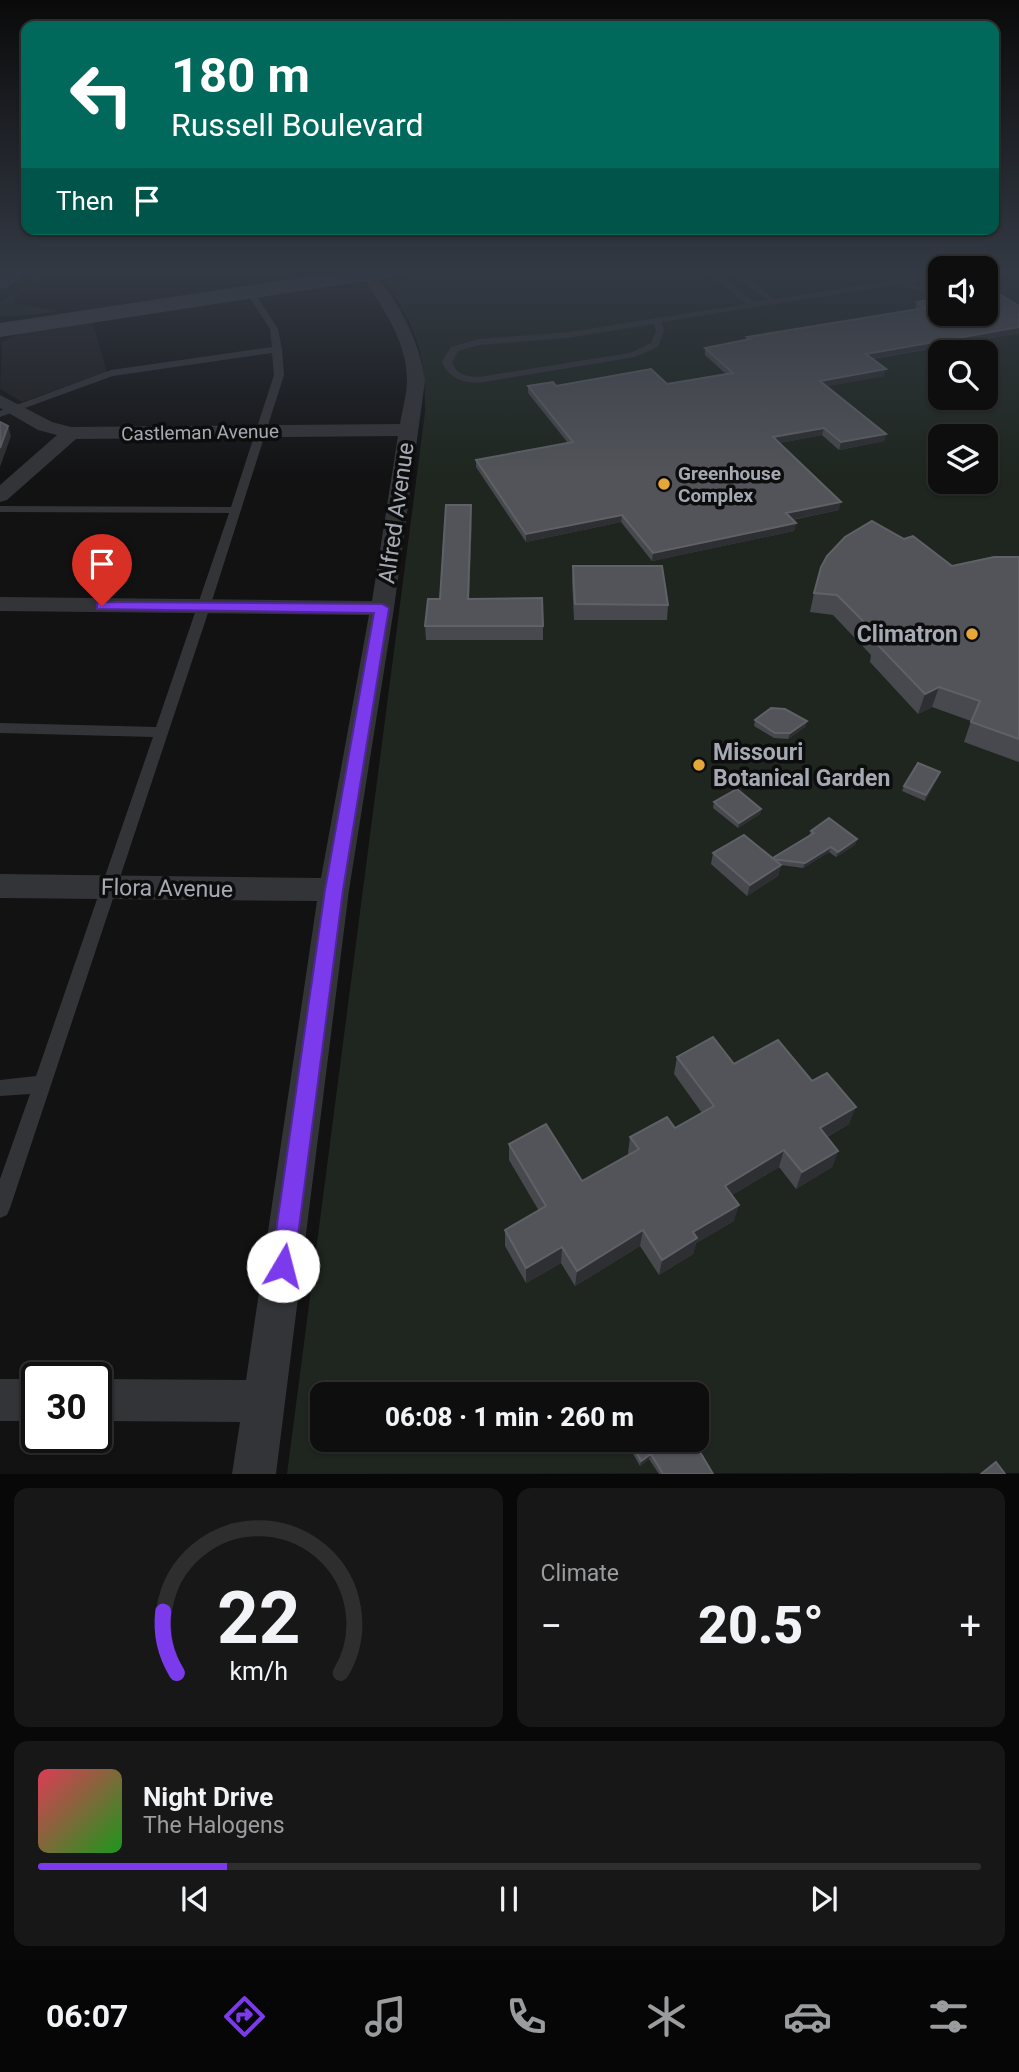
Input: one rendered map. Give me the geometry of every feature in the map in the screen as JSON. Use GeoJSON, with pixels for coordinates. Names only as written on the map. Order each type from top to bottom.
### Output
{"type":"FeatureCollection","features":[{"type":"Feature","properties":{"kind":"street","name":"Alfred Avenue"},"geometry":{"type":"LineString","coordinates":[[254,1474],[334,890],[382,608],[416,381],[412,351],[406,339]]}},
{"type":"Feature","properties":{"kind":"street","name":"Castleman Avenue"},"geometry":{"type":"LineString","coordinates":[[5,408],[45,426],[71,433],[407,430]]}},
{"type":"Feature","properties":{"kind":"street"},"geometry":{"type":"LineString","coordinates":[[0,496],[71,433]]}},
{"type":"Feature","properties":{"kind":"street"},"geometry":{"type":"LineString","coordinates":[[0,604],[382,608]]}},
{"type":"Feature","properties":{"kind":"street","name":"Flora Avenue"},"geometry":{"type":"LineString","coordinates":[[0,886],[334,890]]}},
{"type":"Feature","properties":{"kind":"street"},"geometry":{"type":"LineString","coordinates":[[0,1400],[21,1400]]}},
{"type":"Feature","properties":{"kind":"street"},"geometry":{"type":"LineString","coordinates":[[112,1400],[264,1401]]}},
{"type":"Feature","properties":{"kind":"lane"},"geometry":{"type":"LineString","coordinates":[[0,1208],[262,432],[279,375],[276,339]]}},
{"type":"Feature","properties":{"kind":"lane"},"geometry":{"type":"LineString","coordinates":[[522,339],[478,342],[454,349],[447,362],[450,370],[460,377],[478,380],[643,353],[658,339]]}},
{"type":"Feature","properties":{"kind":"lane"},"geometry":{"type":"LineString","coordinates":[[5,408],[111,373],[278,349]]}},
{"type":"Feature","properties":{"kind":"lane"},"geometry":{"type":"LineString","coordinates":[[0,509],[236,510]]}},
{"type":"Feature","properties":{"kind":"lane"},"geometry":{"type":"LineString","coordinates":[[0,728],[162,732]]}},
{"type":"Feature","properties":{"kind":"lane"},"geometry":{"type":"LineString","coordinates":[[0,1088],[42,1084]]}},
{"type":"Feature","properties":{"kind":"shaded area"},"geometry":{"type":"Polygon","coordinates":[[[9,339],[97,339],[107,372],[22,402],[0,389],[2,342],[9,339]]]}},
{"type":"Feature","properties":{"kind":"shaded area","name":"Missouri Botanical Garden"},"geometry":{"type":"Polygon","coordinates":[[[416,339],[1019,339],[1019,1473],[287,1474],[425,412],[421,356],[416,339]]]}},
{"type":"Feature","properties":{"kind":"building"},"geometry":{"type":"Polygon","coordinates":[[[750,339],[952,339],[928,340],[928,343],[866,354],[886,369],[820,381],[886,434],[841,442],[824,428],[773,437],[841,502],[786,513],[796,523],[653,553],[622,515],[526,534],[476,460],[573,442],[528,386],[553,382],[556,386],[651,369],[667,384],[733,373],[705,348],[750,339]]]}},
{"type":"Feature","properties":{"kind":"building"},"geometry":{"type":"Polygon","coordinates":[[[0,422],[8,426],[0,448],[0,422]]]}},
{"type":"Feature","properties":{"kind":"building"},"geometry":{"type":"Polygon","coordinates":[[[446,505],[471,505],[468,599],[542,598],[543,626],[425,626],[428,599],[440,599],[446,505]]]}},
{"type":"Feature","properties":{"kind":"building"},"geometry":{"type":"Polygon","coordinates":[[[872,521],[904,539],[913,536],[952,566],[994,557],[1019,557],[1019,739],[971,722],[980,701],[939,687],[925,694],[875,642],[882,640],[837,595],[814,593],[827,556],[845,537],[872,521]]]}},
{"type":"Feature","properties":{"kind":"building"},"geometry":{"type":"Polygon","coordinates":[[[573,566],[662,566],[668,605],[575,604],[573,566]]]}},
{"type":"Feature","properties":{"kind":"building"},"geometry":{"type":"Polygon","coordinates":[[[771,708],[785,709],[807,721],[790,733],[775,733],[755,720],[771,708]]]}},
{"type":"Feature","properties":{"kind":"building"},"geometry":{"type":"Polygon","coordinates":[[[918,763],[940,772],[926,795],[904,786],[918,763]]]}},
{"type":"Feature","properties":{"kind":"building"},"geometry":{"type":"Polygon","coordinates":[[[737,789],[761,809],[739,823],[714,802],[737,789]]]}},
{"type":"Feature","properties":{"kind":"building"},"geometry":{"type":"Polygon","coordinates":[[[829,818],[857,839],[838,852],[831,847],[805,863],[771,859],[814,833],[811,831],[829,818]]]}},
{"type":"Feature","properties":{"kind":"building"},"geometry":{"type":"Polygon","coordinates":[[[744,835],[781,865],[750,885],[713,853],[744,835]]]}},
{"type":"Feature","properties":{"kind":"building"},"geometry":{"type":"Polygon","coordinates":[[[713,1037],[734,1064],[778,1040],[812,1081],[827,1073],[856,1107],[820,1128],[838,1151],[802,1172],[784,1150],[725,1186],[739,1205],[693,1232],[697,1238],[662,1260],[643,1230],[577,1271],[562,1247],[526,1268],[505,1230],[546,1206],[509,1144],[546,1124],[582,1181],[639,1149],[630,1137],[667,1117],[675,1128],[714,1106],[677,1057],[713,1037]]]}},
{"type":"Feature","properties":{"kind":"building"},"geometry":{"type":"Polygon","coordinates":[[[636,1452],[700,1452],[713,1474],[663,1474],[651,1454],[641,1461],[636,1452]]]}},
{"type":"Feature","properties":{"kind":"building"},"geometry":{"type":"Polygon","coordinates":[[[996,1462],[1005,1474],[981,1474],[996,1462]]]}},
{"type":"Feature","properties":{"kind":"place","name":"Greenhouse Complex"},"geometry":{"type":"Point","coordinates":[664,484]}},
{"type":"Feature","properties":{"kind":"place","name":"Climatron"},"geometry":{"type":"Point","coordinates":[972,634]}},
{"type":"Feature","properties":{"kind":"place","name":"Missouri Botanical Garden"},"geometry":{"type":"Point","coordinates":[699,765]}},
{"type":"Feature","properties":{"kind":"route"},"geometry":{"type":"LineString","coordinates":[[102,606],[382,608],[334,890],[283,1266]]}}]}
